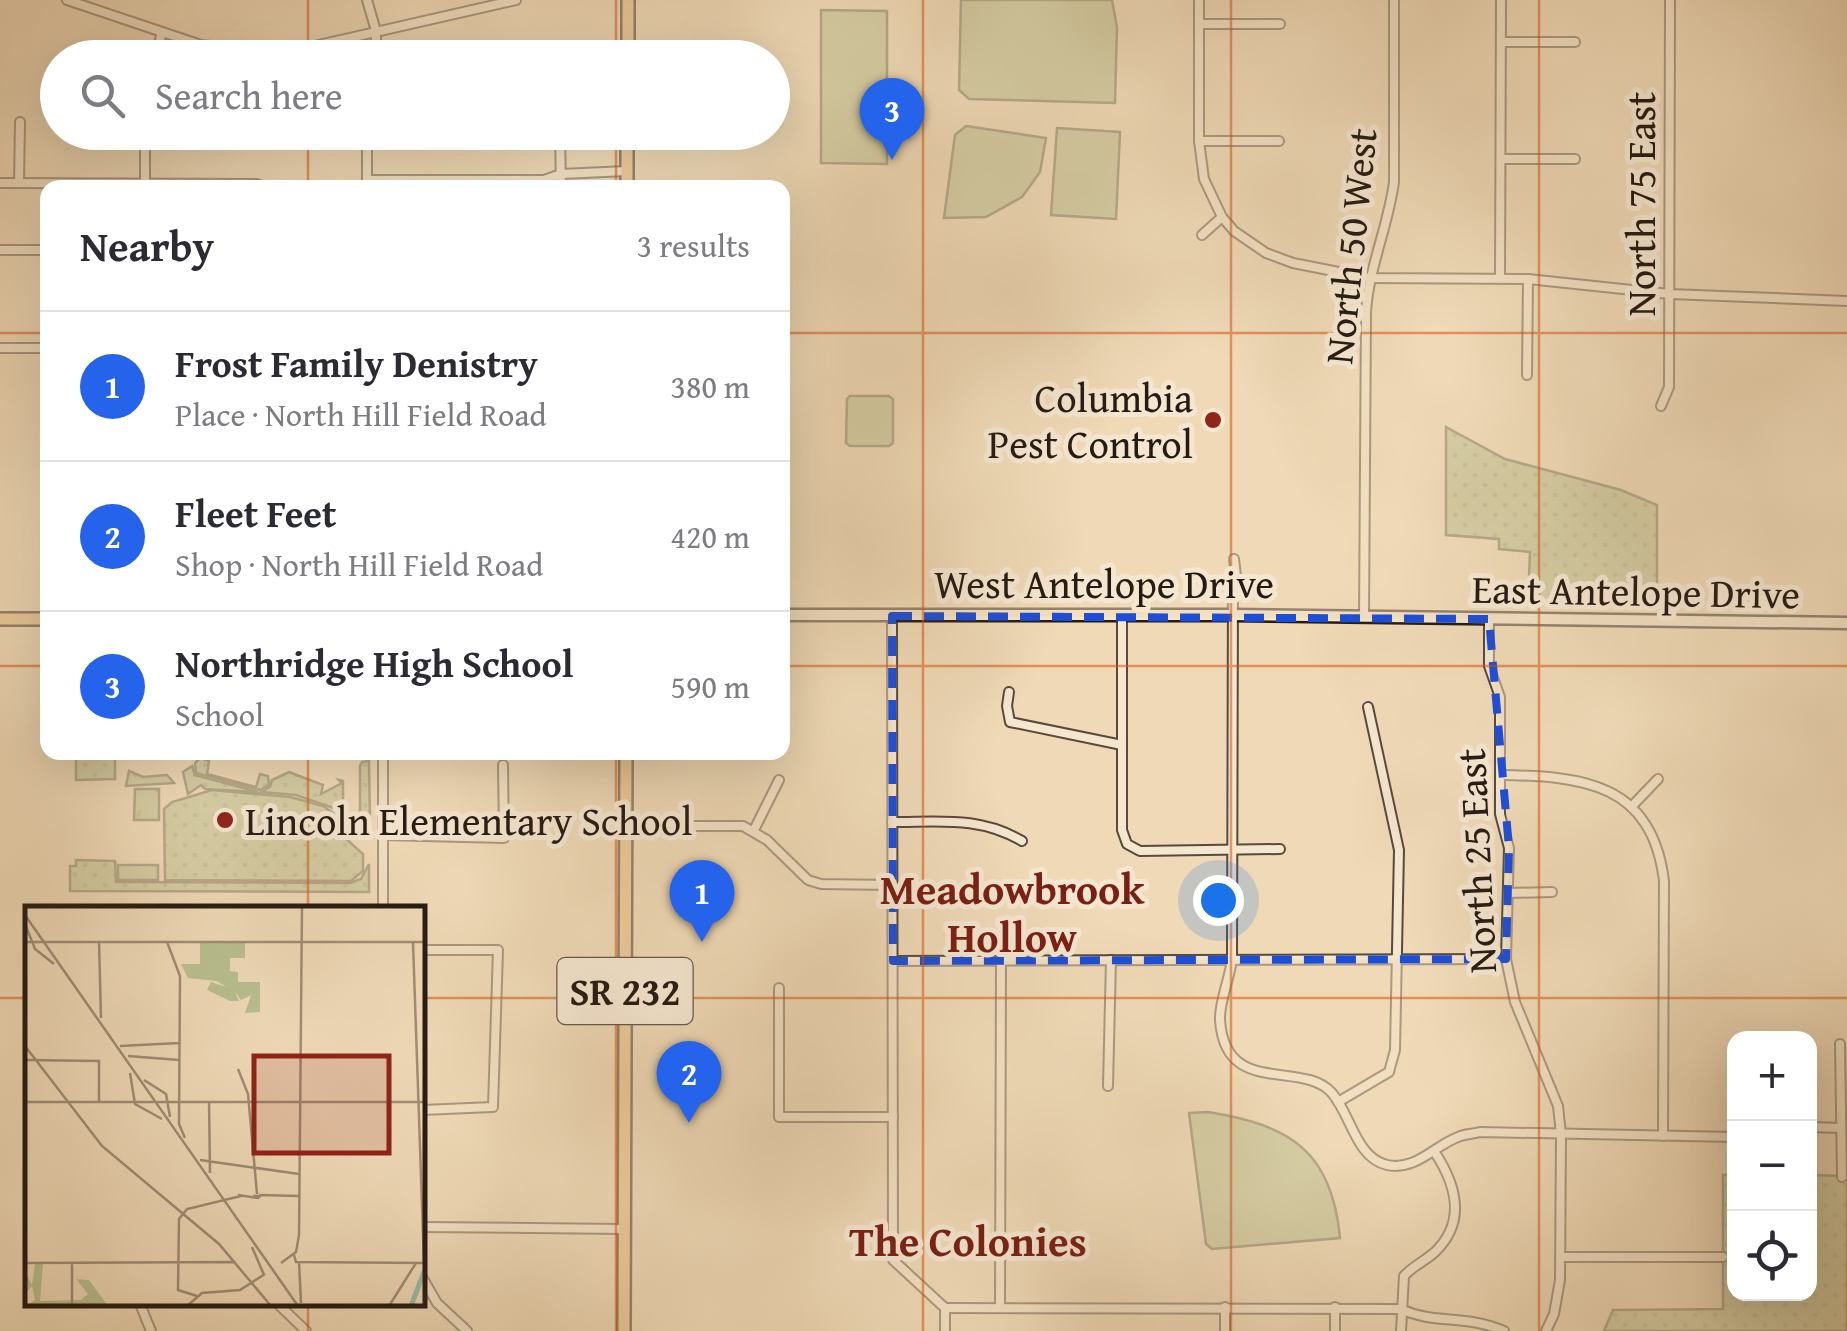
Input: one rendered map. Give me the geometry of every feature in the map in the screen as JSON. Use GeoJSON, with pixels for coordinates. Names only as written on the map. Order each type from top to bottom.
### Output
{"type":"FeatureCollection","features":[{"type":"Feature","properties":{"kind":"main road"},"geometry":{"type":"LineString","coordinates":[[628,0],[628,40]]}},
{"type":"Feature","properties":{"kind":"main road"},"geometry":{"type":"LineString","coordinates":[[626,180],[627,150]]}},
{"type":"Feature","properties":{"kind":"main road","name":"West Antelope Drive"},"geometry":{"type":"LineString","coordinates":[[790,615],[1425,618]]}},
{"type":"Feature","properties":{"kind":"main road","name":"East Antelope Drive"},"geometry":{"type":"LineString","coordinates":[[1425,618],[1847,623]]}},
{"type":"Feature","properties":{"kind":"main road"},"geometry":{"type":"LineString","coordinates":[[0,619],[40,619]]}},
{"type":"Feature","properties":{"kind":"main road","name":"SR 232"},"geometry":{"type":"LineString","coordinates":[[624,1331],[626,760]]}},
{"type":"Feature","properties":{"kind":"street"},"geometry":{"type":"LineString","coordinates":[[66,0],[190,40]]}},
{"type":"Feature","properties":{"kind":"street"},"geometry":{"type":"LineString","coordinates":[[366,0],[376,40]]}},
{"type":"Feature","properties":{"kind":"street"},"geometry":{"type":"LineString","coordinates":[[338,40],[516,0]]}},
{"type":"Feature","properties":{"kind":"street"},"geometry":{"type":"LineString","coordinates":[[618,0],[628,0]]}},
{"type":"Feature","properties":{"kind":"street"},"geometry":{"type":"LineString","coordinates":[[1199,0],[1199,140],[1204,179],[1222,218],[1266,254],[1369,278],[1528,279],[1670,294],[1847,301]]}},
{"type":"Feature","properties":{"kind":"street","name":"North 50 West"},"geometry":{"type":"LineString","coordinates":[[1364,617],[1366,312],[1369,278],[1394,182],[1394,0]]}},
{"type":"Feature","properties":{"kind":"street"},"geometry":{"type":"LineString","coordinates":[[1500,278],[1501,0]]}},
{"type":"Feature","properties":{"kind":"street","name":"North 75 East"},"geometry":{"type":"LineString","coordinates":[[1662,406],[1669,388],[1670,0]]}},
{"type":"Feature","properties":{"kind":"street"},"geometry":{"type":"LineString","coordinates":[[1199,24],[1280,24]]}},
{"type":"Feature","properties":{"kind":"street"},"geometry":{"type":"LineString","coordinates":[[160,40],[162,32]]}},
{"type":"Feature","properties":{"kind":"street"},"geometry":{"type":"LineString","coordinates":[[1501,42],[1575,42]]}},
{"type":"Feature","properties":{"kind":"street"},"geometry":{"type":"LineString","coordinates":[[19,183],[20,122]]}},
{"type":"Feature","properties":{"kind":"street"},"geometry":{"type":"LineString","coordinates":[[1199,140],[1280,141]]}},
{"type":"Feature","properties":{"kind":"street"},"geometry":{"type":"LineString","coordinates":[[145,150],[145,180]]}},
{"type":"Feature","properties":{"kind":"street"},"geometry":{"type":"LineString","coordinates":[[367,150],[367,180]]}},
{"type":"Feature","properties":{"kind":"street"},"geometry":{"type":"LineString","coordinates":[[560,150],[561,180]]}},
{"type":"Feature","properties":{"kind":"street"},"geometry":{"type":"LineString","coordinates":[[1501,159],[1575,159]]}},
{"type":"Feature","properties":{"kind":"street"},"geometry":{"type":"LineString","coordinates":[[544,180],[561,174],[626,171]]}},
{"type":"Feature","properties":{"kind":"street"},"geometry":{"type":"LineString","coordinates":[[0,183],[40,184]]}},
{"type":"Feature","properties":{"kind":"street"},"geometry":{"type":"LineString","coordinates":[[1202,235],[1222,218]]}},
{"type":"Feature","properties":{"kind":"street"},"geometry":{"type":"LineString","coordinates":[[0,250],[40,250]]}},
{"type":"Feature","properties":{"kind":"street"},"geometry":{"type":"LineString","coordinates":[[1527,376],[1528,279]]}},
{"type":"Feature","properties":{"kind":"street"},"geometry":{"type":"LineString","coordinates":[[0,348],[40,348]]}},
{"type":"Feature","properties":{"kind":"street"},"geometry":{"type":"LineString","coordinates":[[1234,559],[1234,570],[1230,573],[1232,960],[1230,982],[1219,1016],[1222,1034],[1242,1064],[1273,1076],[1303,1076],[1317,1081],[1338,1102],[1365,1151],[1376,1160],[1402,1166],[1457,1137],[1480,1132],[1727,1137]]}},
{"type":"Feature","properties":{"kind":"street"},"geometry":{"type":"LineString","coordinates":[[1122,614],[1122,830],[1127,844],[1140,851],[1280,849]]}},
{"type":"Feature","properties":{"kind":"street"},"geometry":{"type":"LineString","coordinates":[[892,616],[893,1260],[945,1308],[1401,1308],[1420,1318],[1467,1319],[1504,1331]]}},
{"type":"Feature","properties":{"kind":"street","name":"North 25 East"},"geometry":{"type":"LineString","coordinates":[[1489,619],[1489,666],[1500,696],[1500,814],[1510,848],[1506,960],[1515,1002],[1558,1106],[1561,1134],[1560,1280],[1554,1314],[1546,1331]]}},
{"type":"Feature","properties":{"kind":"street"},"geometry":{"type":"LineString","coordinates":[[1009,692],[1010,722],[1122,744]]}},
{"type":"Feature","properties":{"kind":"street"},"geometry":{"type":"LineString","coordinates":[[1338,1102],[1389,1072],[1394,1063],[1399,850],[1368,707]]}},
{"type":"Feature","properties":{"kind":"street"},"geometry":{"type":"LineString","coordinates":[[383,760],[383,906]]}},
{"type":"Feature","properties":{"kind":"street"},"geometry":{"type":"LineString","coordinates":[[383,835],[504,838],[503,765]]}},
{"type":"Feature","properties":{"kind":"street"},"geometry":{"type":"LineString","coordinates":[[1500,775],[1579,779],[1609,792],[1632,806],[1661,854],[1663,1136]]}},
{"type":"Feature","properties":{"kind":"street"},"geometry":{"type":"LineString","coordinates":[[1632,806],[1658,779]]}},
{"type":"Feature","properties":{"kind":"street"},"geometry":{"type":"LineString","coordinates":[[754,830],[780,780]]}},
{"type":"Feature","properties":{"kind":"street"},"geometry":{"type":"LineString","coordinates":[[892,822],[981,822],[1022,841]]}},
{"type":"Feature","properties":{"kind":"street"},"geometry":{"type":"LineString","coordinates":[[626,826],[728,824],[754,830],[808,880],[822,884],[892,885]]}},
{"type":"Feature","properties":{"kind":"street"},"geometry":{"type":"LineString","coordinates":[[1508,893],[1552,892]]}},
{"type":"Feature","properties":{"kind":"street"},"geometry":{"type":"LineString","coordinates":[[425,950],[498,950],[493,1108],[425,1110]]}},
{"type":"Feature","properties":{"kind":"street"},"geometry":{"type":"LineString","coordinates":[[1000,1308],[1001,960]]}},
{"type":"Feature","properties":{"kind":"street"},"geometry":{"type":"LineString","coordinates":[[1108,1086],[1111,960]]}},
{"type":"Feature","properties":{"kind":"street"},"geometry":{"type":"LineString","coordinates":[[892,961],[1506,960]]}},
{"type":"Feature","properties":{"kind":"street"},"geometry":{"type":"LineString","coordinates":[[779,988],[780,1117],[893,1117]]}},
{"type":"Feature","properties":{"kind":"street"},"geometry":{"type":"LineString","coordinates":[[1840,1044],[1844,1064],[1842,1177]]}},
{"type":"Feature","properties":{"kind":"street"},"geometry":{"type":"LineString","coordinates":[[1817,1127],[1841,1128]]}},
{"type":"Feature","properties":{"kind":"street"},"geometry":{"type":"LineString","coordinates":[[1401,1331],[1404,1276],[1447,1240],[1453,1224],[1453,1185],[1434,1152]]}},
{"type":"Feature","properties":{"kind":"street"},"geometry":{"type":"LineString","coordinates":[[425,1227],[624,1230]]}},
{"type":"Feature","properties":{"kind":"street"},"geometry":{"type":"LineString","coordinates":[[1560,1257],[1724,1257]]}},
{"type":"Feature","properties":{"kind":"street"},"geometry":{"type":"LineString","coordinates":[[425,1282],[437,1303],[468,1331]]}},
{"type":"Feature","properties":{"kind":"street"},"geometry":{"type":"LineString","coordinates":[[141,1306],[151,1331]]}},
{"type":"Feature","properties":{"kind":"street"},"geometry":{"type":"LineString","coordinates":[[280,1306],[306,1331]]}},
{"type":"Feature","properties":{"kind":"street"},"geometry":{"type":"LineString","coordinates":[[1224,1307],[1225,1331]]}},
{"type":"Feature","properties":{"kind":"street"},"geometry":{"type":"LineString","coordinates":[[1335,1307],[1335,1331]]}},
{"type":"Feature","properties":{"kind":"street"},"geometry":{"type":"LineString","coordinates":[[945,1308],[945,1331]]}},
{"type":"Feature","properties":{"kind":"highlighted area"},"geometry":{"type":"Polygon","coordinates":[[[892,616],[1489,619],[1509,848],[1506,959],[893,961],[892,616]]]}},
{"type":"Feature","properties":{"kind":"green space"},"geometry":{"type":"Polygon","coordinates":[[[961,0],[1112,0],[1117,27],[1115,103],[969,99],[959,90],[961,0]]]}},
{"type":"Feature","properties":{"kind":"green space"},"geometry":{"type":"Polygon","coordinates":[[[821,10],[887,11],[887,164],[821,163],[821,10]]]}},
{"type":"Feature","properties":{"kind":"green space"},"geometry":{"type":"Polygon","coordinates":[[[966,126],[1046,138],[1040,172],[1022,197],[986,217],[944,218],[955,135],[966,126]]]}},
{"type":"Feature","properties":{"kind":"green space"},"geometry":{"type":"Polygon","coordinates":[[[1057,128],[1120,132],[1116,219],[1051,215],[1057,128]]]}},
{"type":"Feature","properties":{"kind":"green space"},"geometry":{"type":"Polygon","coordinates":[[[850,396],[893,399],[893,443],[846,443],[850,396]]]}},
{"type":"Feature","properties":{"kind":"green space"},"geometry":{"type":"Polygon","coordinates":[[[1446,427],[1505,459],[1621,490],[1657,505],[1657,603],[1528,601],[1530,552],[1499,549],[1499,539],[1446,535],[1446,427]]]}},
{"type":"Feature","properties":{"kind":"green space"},"geometry":{"type":"Polygon","coordinates":[[[76,760],[115,760],[115,779],[76,780],[76,760]]]}},
{"type":"Feature","properties":{"kind":"green space"},"geometry":{"type":"Polygon","coordinates":[[[209,761],[207,774],[256,787],[260,774],[268,776],[269,785],[260,790],[196,773],[195,763],[209,761]]]}},
{"type":"Feature","properties":{"kind":"green space"},"geometry":{"type":"Polygon","coordinates":[[[369,761],[370,824],[365,828],[360,823],[360,766],[369,761]]]}},
{"type":"Feature","properties":{"kind":"green space"},"geometry":{"type":"Polygon","coordinates":[[[192,766],[195,775],[258,792],[205,789],[201,785],[188,794],[183,772],[192,766]]]}},
{"type":"Feature","properties":{"kind":"green space"},"geometry":{"type":"Polygon","coordinates":[[[129,771],[143,777],[167,775],[174,783],[126,786],[129,771]]]}},
{"type":"Feature","properties":{"kind":"green space"},"geometry":{"type":"Polygon","coordinates":[[[289,772],[323,785],[321,794],[343,781],[343,807],[333,808],[296,795],[261,792],[270,787],[272,780],[289,772]]]}},
{"type":"Feature","properties":{"kind":"green space"},"geometry":{"type":"Polygon","coordinates":[[[135,789],[159,789],[159,820],[134,820],[135,789]]]}},
{"type":"Feature","properties":{"kind":"green space"},"geometry":{"type":"Polygon","coordinates":[[[212,790],[290,797],[323,806],[337,816],[344,837],[363,854],[363,871],[351,881],[165,880],[164,809],[172,802],[212,790]]]}},
{"type":"Feature","properties":{"kind":"green space"},"geometry":{"type":"Polygon","coordinates":[[[76,860],[115,861],[116,882],[350,883],[361,879],[369,864],[369,892],[70,891],[70,866],[76,866],[76,860]]]}},
{"type":"Feature","properties":{"kind":"green space"},"geometry":{"type":"Polygon","coordinates":[[[118,865],[158,865],[158,880],[118,880],[118,865]]]}},
{"type":"Feature","properties":{"kind":"green space"},"geometry":{"type":"Polygon","coordinates":[[[1208,1112],[1262,1125],[1301,1147],[1327,1183],[1340,1238],[1212,1249],[1206,1244],[1189,1113],[1208,1112]]]}},
{"type":"Feature","properties":{"kind":"green space"},"geometry":{"type":"Polygon","coordinates":[[[1723,1175],[1727,1175],[1727,1301],[1817,1301],[1817,1175],[1847,1176],[1847,1331],[1604,1331],[1613,1310],[1723,1309],[1723,1175]]]}},
{"type":"Feature","properties":{"kind":"place","name":"Northridge High School"},"geometry":{"type":"Point","coordinates":[892,160]}},
{"type":"Feature","properties":{"kind":"place","name":"Columbia Pest Control"},"geometry":{"type":"Point","coordinates":[1213,420]}},
{"type":"Feature","properties":{"kind":"place","name":"Lincoln Elementary School"},"geometry":{"type":"Point","coordinates":[225,820]}},
{"type":"Feature","properties":{"kind":"place","name":"Frost Family Denistry"},"geometry":{"type":"Point","coordinates":[702,942]}},
{"type":"Feature","properties":{"kind":"place","name":"Fleet Feet"},"geometry":{"type":"Point","coordinates":[689,1123]}},
{"type":"Feature","properties":{"kind":"district","name":"Meadowbrook Hollow"},"geometry":{"type":"Point","coordinates":[1012,912]}},
{"type":"Feature","properties":{"kind":"district","name":"The Colonies"},"geometry":{"type":"Point","coordinates":[968,1240]}}]}
